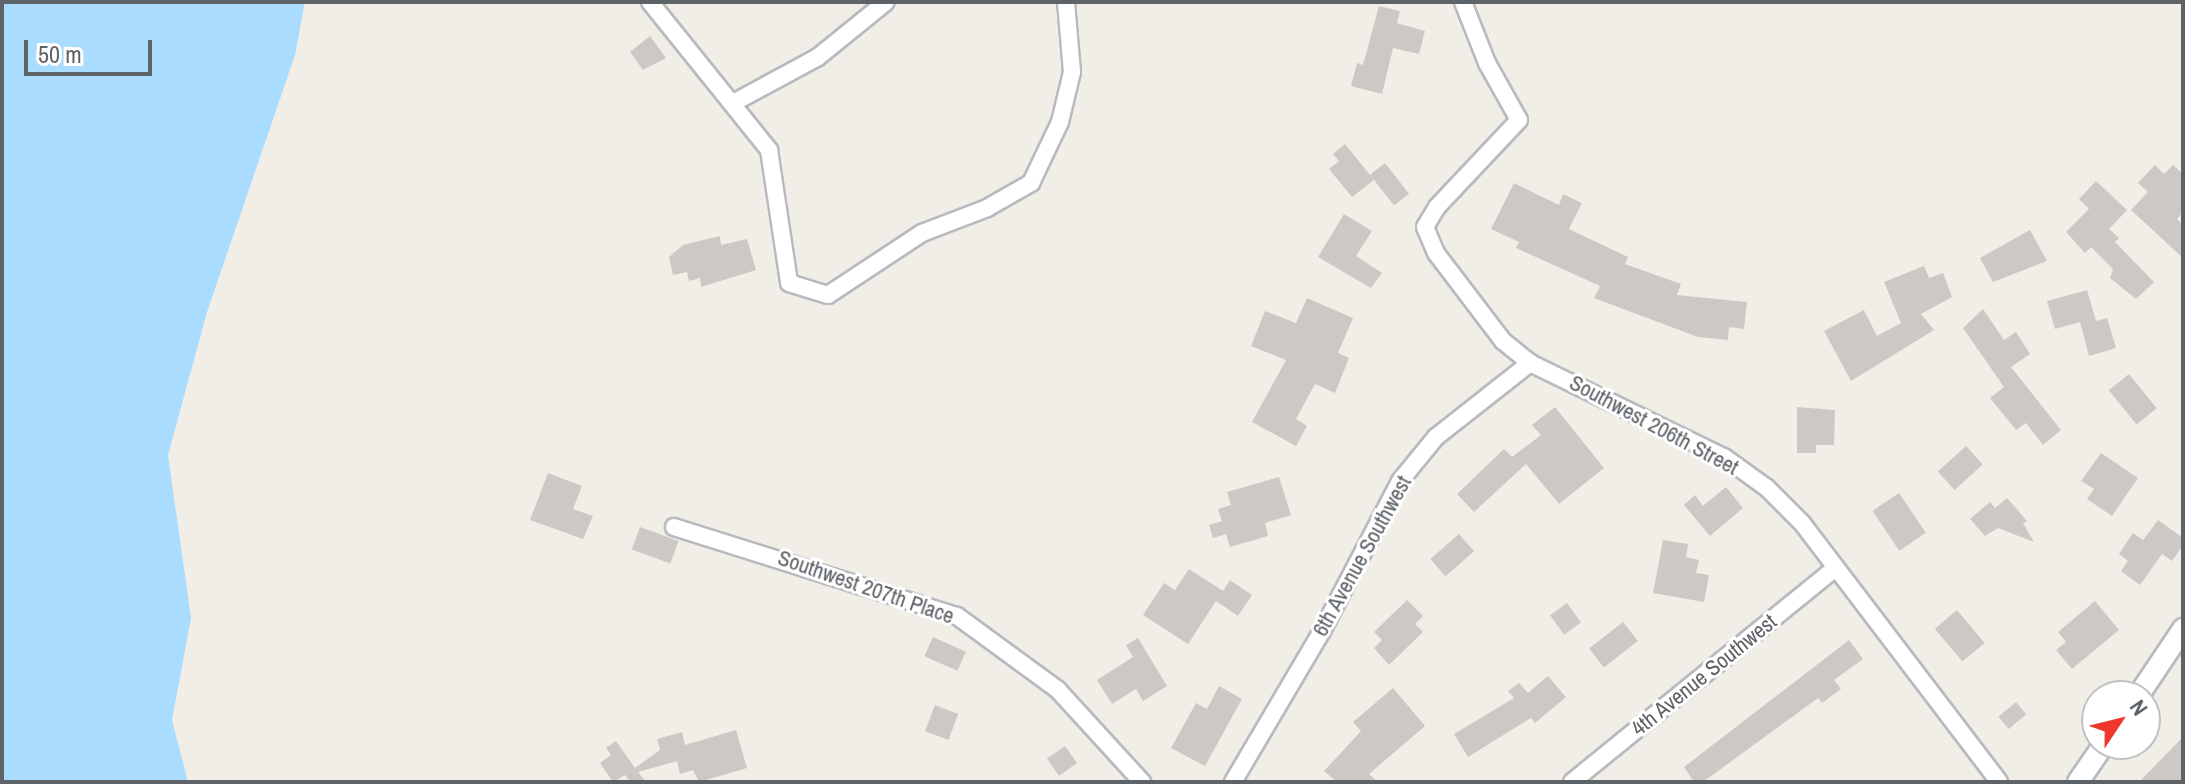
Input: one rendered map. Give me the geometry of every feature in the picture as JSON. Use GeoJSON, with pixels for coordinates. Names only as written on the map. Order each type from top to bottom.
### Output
{"type":"FeatureCollection","features":[{"type":"Feature","properties":{"kind":"street"},"geometry":{"type":"LineString","coordinates":[[650,2],[769,150],[789,283],[828,295],[922,233],[987,208],[1031,183],[1060,122],[1072,72],[1066,2]]}},
{"type":"Feature","properties":{"kind":"street"},"geometry":{"type":"LineString","coordinates":[[733,103],[818,57],[886,2]]}},
{"type":"Feature","properties":{"kind":"street","name":"Southwest 206th Street"},"geometry":{"type":"LineString","coordinates":[[1463,2],[1487,63],[1519,120],[1515,129],[1437,207],[1425,227],[1436,253],[1473,304],[1530,363],[1724,457],[1785,506],[1999,782]]}},
{"type":"Feature","properties":{"kind":"street","name":"6th Avenue Southwest"},"geometry":{"type":"LineString","coordinates":[[1233,782],[1322,631],[1400,481],[1436,437],[1530,363]]}},
{"type":"Feature","properties":{"kind":"street","name":"Southwest 207th Place"},"geometry":{"type":"LineString","coordinates":[[674,527],[957,616],[1058,690],[1142,782]]}},
{"type":"Feature","properties":{"kind":"street","name":"4th Avenue Southwest"},"geometry":{"type":"LineString","coordinates":[[1572,782],[1835,568]]}},
{"type":"Feature","properties":{"kind":"street"},"geometry":{"type":"LineString","coordinates":[[2149,680],[2183,629]]}},
{"type":"Feature","properties":{"kind":"street"},"geometry":{"type":"LineString","coordinates":[[2078,782],[2093,760]]}},
{"type":"Feature","properties":{"kind":"water"},"geometry":{"type":"Polygon","coordinates":[[[2,2],[305,2],[295,55],[207,312],[168,455],[191,618],[172,720],[188,782],[2,782],[2,2]]]}},
{"type":"Feature","properties":{"kind":"building"},"geometry":{"type":"Polygon","coordinates":[[[1379,6],[1400,11],[1397,23],[1425,31],[1419,54],[1393,48],[1382,94],[1351,86],[1357,63],[1363,65],[1379,6]]]}},
{"type":"Feature","properties":{"kind":"building"},"geometry":{"type":"Polygon","coordinates":[[[650,36],[666,58],[643,70],[630,52],[650,36]]]}},
{"type":"Feature","properties":{"kind":"building"},"geometry":{"type":"Polygon","coordinates":[[[1345,144],[1374,180],[1352,197],[1329,169],[1339,161],[1333,154],[1345,144]]]}},
{"type":"Feature","properties":{"kind":"building"},"geometry":{"type":"Polygon","coordinates":[[[1385,163],[1409,194],[1394,205],[1370,175],[1385,163]]]}},
{"type":"Feature","properties":{"kind":"building"},"geometry":{"type":"Polygon","coordinates":[[[2155,165],[2164,174],[2173,165],[2183,174],[2183,212],[2177,219],[2183,225],[2183,258],[2131,210],[2148,192],[2138,183],[2155,165]]]}},
{"type":"Feature","properties":{"kind":"building"},"geometry":{"type":"Polygon","coordinates":[[[2096,181],[2127,210],[2109,229],[2119,238],[2115,242],[2154,282],[2136,299],[2110,278],[2113,269],[2091,247],[2085,253],[2066,232],[2089,209],[2079,199],[2096,181]]]}},
{"type":"Feature","properties":{"kind":"building"},"geometry":{"type":"Polygon","coordinates":[[[1514,183],[1559,205],[1563,194],[1582,203],[1569,229],[1628,257],[1625,264],[1681,284],[1677,295],[1747,302],[1744,329],[1729,327],[1728,340],[1698,337],[1594,298],[1600,286],[1516,248],[1519,242],[1491,229],[1514,183]]]}},
{"type":"Feature","properties":{"kind":"building"},"geometry":{"type":"Polygon","coordinates":[[[1344,214],[1372,231],[1356,256],[1382,273],[1371,288],[1318,257],[1344,214]]]}},
{"type":"Feature","properties":{"kind":"building"},"geometry":{"type":"Polygon","coordinates":[[[2030,230],[2047,261],[1993,282],[1980,258],[2030,230]]]}},
{"type":"Feature","properties":{"kind":"building"},"geometry":{"type":"Polygon","coordinates":[[[720,236],[721,245],[747,239],[756,270],[701,287],[700,278],[689,281],[687,272],[673,275],[669,257],[683,245],[720,236]]]}},
{"type":"Feature","properties":{"kind":"building"},"geometry":{"type":"Polygon","coordinates":[[[1924,266],[1929,278],[1943,273],[1952,297],[1921,314],[1934,330],[1851,381],[1824,331],[1864,310],[1877,336],[1901,323],[1884,282],[1924,266]]]}},
{"type":"Feature","properties":{"kind":"building"},"geometry":{"type":"Polygon","coordinates":[[[2087,290],[2096,321],[2107,318],[2116,348],[2089,356],[2080,322],[2055,329],[2047,301],[2087,290]]]}},
{"type":"Feature","properties":{"kind":"building"},"geometry":{"type":"Polygon","coordinates":[[[1307,298],[1353,318],[1338,353],[1349,358],[1335,393],[1315,384],[1296,419],[1307,426],[1296,446],[1252,422],[1286,360],[1251,346],[1265,311],[1296,323],[1307,298]]]}},
{"type":"Feature","properties":{"kind":"building"},"geometry":{"type":"Polygon","coordinates":[[[1983,309],[2004,340],[2016,332],[2030,354],[2011,367],[2061,430],[2043,445],[2026,423],[2016,430],[1990,398],[2004,387],[1963,328],[1983,309]]]}},
{"type":"Feature","properties":{"kind":"building"},"geometry":{"type":"Polygon","coordinates":[[[2129,374],[2157,408],[2136,425],[2109,390],[2129,374]]]}},
{"type":"Feature","properties":{"kind":"building"},"geometry":{"type":"Polygon","coordinates":[[[1555,407],[1604,468],[1559,504],[1526,464],[1474,512],[1457,494],[1504,449],[1512,457],[1541,435],[1532,425],[1555,407]]]}},
{"type":"Feature","properties":{"kind":"building"},"geometry":{"type":"Polygon","coordinates":[[[1797,407],[1835,410],[1834,445],[1816,445],[1816,453],[1797,453],[1797,407]]]}},
{"type":"Feature","properties":{"kind":"building"},"geometry":{"type":"Polygon","coordinates":[[[1966,446],[1983,465],[1954,490],[1938,471],[1966,446]]]}},
{"type":"Feature","properties":{"kind":"building"},"geometry":{"type":"Polygon","coordinates":[[[2101,453],[2138,478],[2112,516],[2087,499],[2094,489],[2081,481],[2101,453]]]}},
{"type":"Feature","properties":{"kind":"building"},"geometry":{"type":"Polygon","coordinates":[[[548,473],[582,486],[573,509],[593,516],[583,539],[530,520],[548,473]]]}},
{"type":"Feature","properties":{"kind":"building"},"geometry":{"type":"Polygon","coordinates":[[[1279,477],[1291,515],[1265,523],[1268,536],[1230,547],[1226,534],[1213,538],[1209,525],[1222,521],[1218,509],[1231,505],[1227,492],[1279,477]]]}},
{"type":"Feature","properties":{"kind":"building"},"geometry":{"type":"Polygon","coordinates":[[[1726,487],[1743,508],[1710,536],[1684,505],[1695,495],[1703,506],[1726,487]]]}},
{"type":"Feature","properties":{"kind":"building"},"geometry":{"type":"Polygon","coordinates":[[[1899,493],[1926,533],[1899,551],[1872,511],[1899,493]]]}},
{"type":"Feature","properties":{"kind":"building"},"geometry":{"type":"Polygon","coordinates":[[[2007,498],[2027,521],[2023,523],[2034,542],[1998,528],[1985,536],[1970,519],[1990,502],[1995,508],[2007,498]]]}},
{"type":"Feature","properties":{"kind":"building"},"geometry":{"type":"Polygon","coordinates":[[[2158,520],[2183,538],[2183,545],[2172,561],[2162,554],[2140,585],[2121,571],[2128,561],[2119,554],[2133,533],[2143,540],[2158,520]]]}},
{"type":"Feature","properties":{"kind":"building"},"geometry":{"type":"Polygon","coordinates":[[[640,527],[679,541],[670,564],[632,550],[640,527]]]}},
{"type":"Feature","properties":{"kind":"building"},"geometry":{"type":"Polygon","coordinates":[[[1459,534],[1474,551],[1445,576],[1430,559],[1459,534]]]}},
{"type":"Feature","properties":{"kind":"building"},"geometry":{"type":"Polygon","coordinates":[[[1663,540],[1688,544],[1686,557],[1699,560],[1696,573],[1709,575],[1704,602],[1653,593],[1663,540]]]}},
{"type":"Feature","properties":{"kind":"building"},"geometry":{"type":"Polygon","coordinates":[[[1189,569],[1223,591],[1230,580],[1252,595],[1238,616],[1216,601],[1188,644],[1143,615],[1164,583],[1175,590],[1189,569]]]}},
{"type":"Feature","properties":{"kind":"building"},"geometry":{"type":"Polygon","coordinates":[[[1407,600],[1423,616],[1415,624],[1423,632],[1389,665],[1374,648],[1382,640],[1374,632],[1407,600]]]}},
{"type":"Feature","properties":{"kind":"building"},"geometry":{"type":"Polygon","coordinates":[[[2095,601],[2119,630],[2072,669],[2056,650],[2066,642],[2058,632],[2095,601]]]}},
{"type":"Feature","properties":{"kind":"building"},"geometry":{"type":"Polygon","coordinates":[[[1567,603],[1581,622],[1564,635],[1550,615],[1567,603]]]}},
{"type":"Feature","properties":{"kind":"building"},"geometry":{"type":"Polygon","coordinates":[[[1957,610],[1985,643],[1962,662],[1935,629],[1957,610]]]}},
{"type":"Feature","properties":{"kind":"building"},"geometry":{"type":"Polygon","coordinates":[[[1623,622],[1638,641],[1604,667],[1589,648],[1623,622]]]}},
{"type":"Feature","properties":{"kind":"building"},"geometry":{"type":"Polygon","coordinates":[[[933,637],[966,652],[957,671],[924,656],[933,637]]]}},
{"type":"Feature","properties":{"kind":"building"},"geometry":{"type":"Polygon","coordinates":[[[1138,638],[1167,686],[1143,701],[1136,689],[1112,704],[1097,680],[1133,657],[1126,645],[1138,638]]]}},
{"type":"Feature","properties":{"kind":"building"},"geometry":{"type":"Polygon","coordinates":[[[1849,640],[1863,659],[1834,680],[1841,689],[1822,703],[1818,698],[1703,782],[1694,782],[1684,767],[1849,640]]]}},
{"type":"Feature","properties":{"kind":"building"},"geometry":{"type":"Polygon","coordinates":[[[1548,676],[1566,697],[1535,723],[1531,718],[1468,757],[1454,734],[1514,698],[1508,691],[1519,683],[1528,693],[1548,676]]]}},
{"type":"Feature","properties":{"kind":"building"},"geometry":{"type":"Polygon","coordinates":[[[1219,686],[1242,699],[1205,766],[1171,748],[1196,703],[1207,709],[1219,686]]]}},
{"type":"Feature","properties":{"kind":"building"},"geometry":{"type":"Polygon","coordinates":[[[1393,688],[1425,726],[1369,774],[1378,782],[1337,782],[1324,771],[1361,731],[1353,722],[1393,688]]]}},
{"type":"Feature","properties":{"kind":"building"},"geometry":{"type":"Polygon","coordinates":[[[2016,702],[2026,714],[2009,729],[1998,717],[2016,702]]]}},
{"type":"Feature","properties":{"kind":"building"},"geometry":{"type":"Polygon","coordinates":[[[935,705],[958,714],[948,740],[925,731],[935,705]]]}},
{"type":"Feature","properties":{"kind":"building"},"geometry":{"type":"Polygon","coordinates":[[[736,730],[747,768],[699,782],[693,770],[680,774],[677,761],[638,772],[646,782],[630,782],[625,775],[613,782],[600,763],[611,755],[606,748],[616,741],[635,768],[660,750],[657,739],[682,732],[685,745],[736,730]]]}},
{"type":"Feature","properties":{"kind":"building"},"geometry":{"type":"Polygon","coordinates":[[[2183,737],[2183,782],[2139,782],[2161,760],[2183,737]]]}},
{"type":"Feature","properties":{"kind":"building"},"geometry":{"type":"Polygon","coordinates":[[[1065,746],[1077,763],[1059,776],[1047,759],[1065,746]]]}}]}
